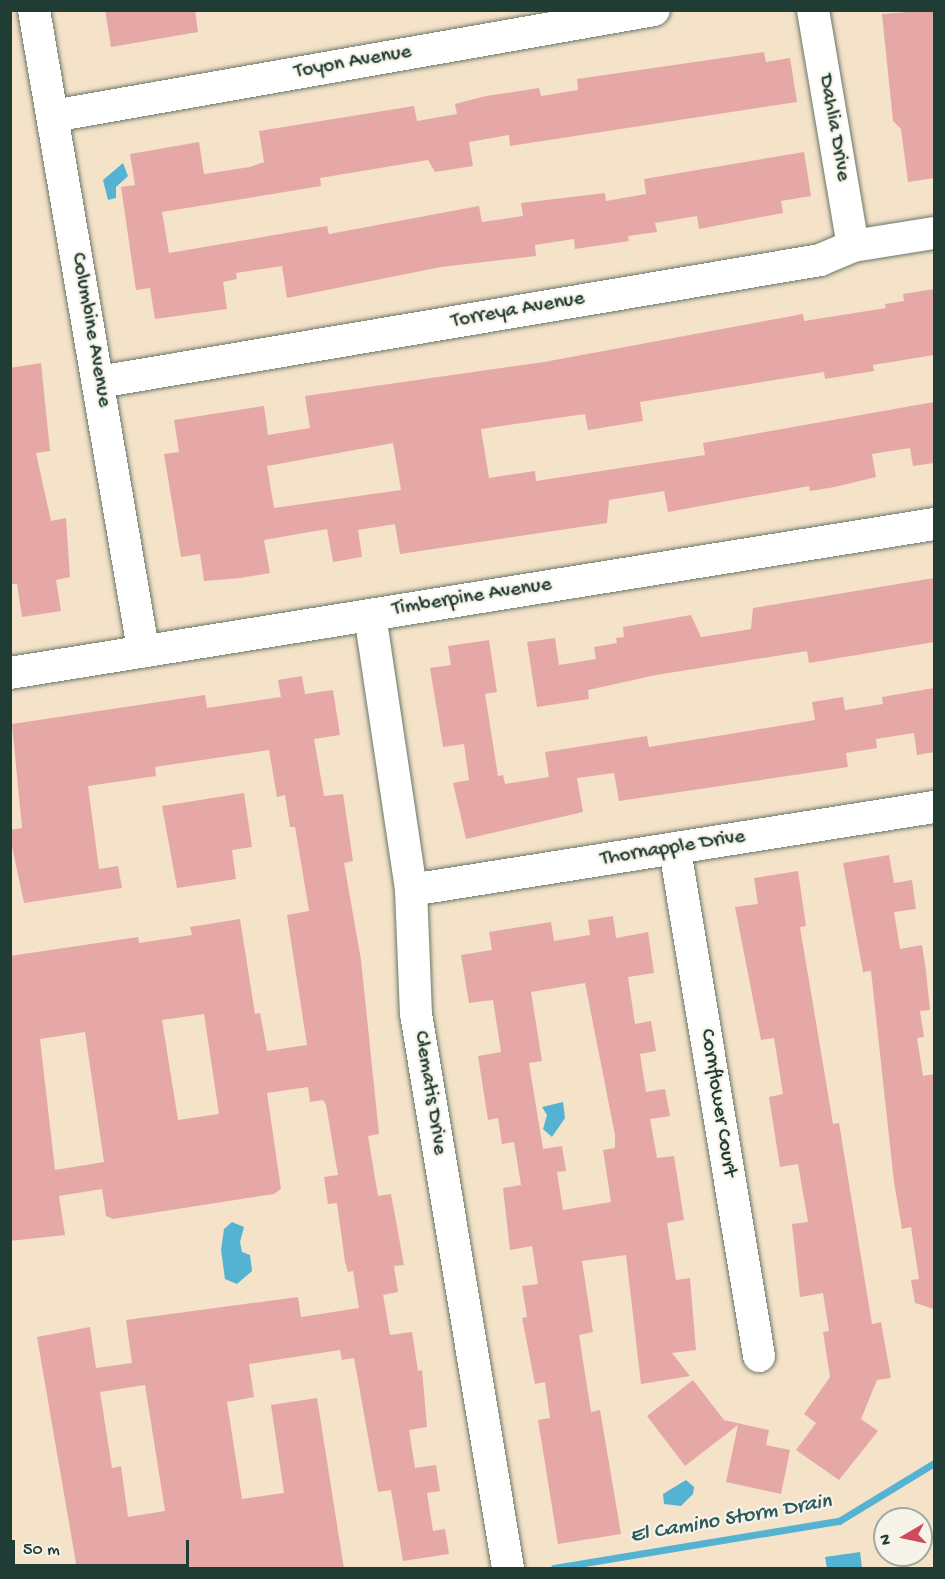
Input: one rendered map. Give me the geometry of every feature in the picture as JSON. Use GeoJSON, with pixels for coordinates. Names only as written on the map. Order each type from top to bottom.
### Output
{"type":"FeatureCollection","features":[{"type":"Feature","properties":{"kind":"street","name":"Columbine Avenue"},"geometry":{"type":"LineString","coordinates":[[34,10],[143,649]]}},
{"type":"Feature","properties":{"kind":"street","name":"Toyon Avenue"},"geometry":{"type":"LineString","coordinates":[[53,116],[654,10]]}},
{"type":"Feature","properties":{"kind":"street","name":"Dahlia Drive"},"geometry":{"type":"LineString","coordinates":[[813,10],[853,246]]}},
{"type":"Feature","properties":{"kind":"street","name":"Torreya Avenue"},"geometry":{"type":"LineString","coordinates":[[99,382],[820,260],[853,246],[934,233]]}},
{"type":"Feature","properties":{"kind":"street","name":"Timberpine Avenue"},"geometry":{"type":"LineString","coordinates":[[10,673],[143,649],[370,615],[934,524]]}},
{"type":"Feature","properties":{"kind":"street","name":"Clematis Drive"},"geometry":{"type":"LineString","coordinates":[[370,615],[411,890],[416,1014],[508,1569]]}},
{"type":"Feature","properties":{"kind":"street","name":"Thornapple Drive"},"geometry":{"type":"LineString","coordinates":[[411,890],[675,850],[934,807]]}},
{"type":"Feature","properties":{"kind":"street","name":"Cornflower Court"},"geometry":{"type":"LineString","coordinates":[[675,850],[759,1356]]}},
{"type":"Feature","properties":{"kind":"water"},"geometry":{"type":"Polygon","coordinates":[[[123,163],[128,176],[116,187],[116,198],[108,200],[103,180],[123,163]]]}},
{"type":"Feature","properties":{"kind":"water"},"geometry":{"type":"Polygon","coordinates":[[[563,1102],[565,1118],[552,1137],[543,1129],[547,1115],[542,1107],[563,1102]]]}},
{"type":"Feature","properties":{"kind":"water"},"geometry":{"type":"Polygon","coordinates":[[[232,1222],[244,1227],[240,1242],[242,1252],[250,1255],[252,1271],[237,1284],[225,1279],[221,1250],[224,1229],[232,1222]]]}},
{"type":"Feature","properties":{"kind":"water"},"geometry":{"type":"Polygon","coordinates":[[[686,1480],[694,1487],[693,1494],[681,1506],[664,1504],[663,1494],[686,1480]]]}},
{"type":"Feature","properties":{"kind":"water"},"geometry":{"type":"Polygon","coordinates":[[[860,1552],[862,1568],[827,1568],[825,1557],[860,1552]]]}},
{"type":"Feature","properties":{"kind":"building"},"geometry":{"type":"Polygon","coordinates":[[[105,10],[195,10],[198,32],[111,47],[105,10]]]}},
{"type":"Feature","properties":{"kind":"building"},"geometry":{"type":"Polygon","coordinates":[[[934,10],[934,178],[908,182],[901,129],[893,121],[882,14],[934,10]]]}},
{"type":"Feature","properties":{"kind":"building"},"geometry":{"type":"Polygon","coordinates":[[[764,52],[766,62],[790,58],[797,102],[510,146],[509,135],[469,142],[473,166],[435,172],[428,160],[320,178],[321,186],[162,212],[169,253],[327,226],[329,234],[479,206],[482,222],[523,216],[521,203],[605,193],[606,201],[646,194],[644,179],[804,152],[811,196],[781,201],[783,213],[699,229],[697,216],[655,223],[657,232],[628,236],[629,241],[575,249],[574,239],[535,245],[536,256],[441,267],[287,298],[282,266],[236,273],[237,279],[223,282],[227,309],[155,319],[150,288],[136,290],[121,187],[135,185],[130,154],[199,142],[204,174],[250,167],[264,162],[259,131],[414,106],[417,121],[457,114],[455,104],[486,96],[539,88],[541,96],[578,90],[577,79],[764,52]]]}},
{"type":"Feature","properties":{"kind":"building"},"geometry":{"type":"Polygon","coordinates":[[[934,289],[934,355],[873,365],[874,371],[825,379],[824,372],[640,402],[643,421],[588,430],[585,414],[481,429],[489,478],[535,471],[536,481],[705,455],[703,443],[934,402],[934,463],[913,466],[910,448],[872,454],[876,477],[835,487],[810,491],[809,486],[668,512],[664,491],[609,500],[607,523],[400,554],[395,524],[358,530],[362,557],[333,562],[327,529],[264,540],[270,573],[240,578],[204,581],[200,554],[181,557],[164,454],[179,452],[174,420],[264,406],[268,435],[310,428],[305,396],[544,362],[803,314],[804,321],[886,308],[885,304],[904,301],[903,294],[934,289]],[[393,443],[267,466],[274,508],[401,490],[393,443]]]}},
{"type":"Feature","properties":{"kind":"building"},"geometry":{"type":"Polygon","coordinates":[[[41,363],[50,451],[36,453],[51,521],[66,518],[70,577],[56,580],[61,611],[22,617],[17,584],[10,584],[10,368],[41,363]]]}},
{"type":"Feature","properties":{"kind":"building"},"geometry":{"type":"Polygon","coordinates":[[[934,578],[934,642],[809,663],[807,651],[656,675],[588,690],[589,699],[537,707],[527,642],[555,638],[559,665],[596,659],[594,647],[617,643],[616,638],[624,637],[623,627],[691,615],[701,637],[727,633],[751,629],[753,608],[934,578]]]}},
{"type":"Feature","properties":{"kind":"building"},"geometry":{"type":"Polygon","coordinates":[[[489,640],[497,692],[485,694],[498,776],[503,775],[505,784],[549,777],[545,752],[647,736],[649,747],[815,720],[812,702],[843,697],[845,710],[883,704],[882,697],[934,688],[934,752],[917,755],[914,733],[876,739],[877,748],[846,753],[848,767],[619,801],[614,773],[577,778],[583,812],[466,839],[453,783],[469,780],[464,744],[443,747],[430,668],[451,665],[448,646],[489,640]]]}},
{"type":"Feature","properties":{"kind":"building"},"geometry":{"type":"Polygon","coordinates":[[[302,676],[305,694],[333,690],[340,735],[314,739],[324,796],[343,794],[353,861],[344,863],[361,960],[379,1134],[368,1136],[378,1196],[391,1194],[404,1265],[394,1266],[398,1292],[383,1295],[390,1335],[412,1332],[418,1371],[422,1370],[427,1427],[409,1430],[415,1468],[436,1465],[440,1491],[427,1493],[433,1531],[445,1529],[449,1554],[403,1561],[391,1490],[378,1492],[354,1358],[342,1360],[340,1350],[249,1364],[254,1397],[227,1402],[242,1499],[284,1493],[271,1405],[317,1398],[344,1569],[77,1569],[37,1337],[90,1327],[96,1368],[132,1363],[126,1320],[298,1297],[301,1317],[359,1308],[353,1271],[348,1272],[345,1262],[337,1203],[328,1204],[324,1177],[338,1175],[326,1105],[323,1100],[310,1102],[308,1087],[267,1093],[281,1189],[274,1194],[113,1219],[106,1216],[102,1189],[59,1196],[65,1235],[10,1241],[10,956],[138,937],[139,943],[192,935],[190,927],[240,919],[255,1014],[260,1013],[267,1051],[307,1045],[287,915],[309,911],[295,827],[290,827],[285,795],[277,797],[269,750],[155,767],[156,776],[88,786],[99,869],[118,866],[122,888],[24,903],[10,837],[10,830],[22,828],[12,724],[205,695],[207,708],[281,697],[278,680],[302,676]],[[204,1014],[162,1020],[178,1120],[219,1114],[204,1014]],[[85,1032],[40,1039],[55,1170],[104,1162],[85,1032]],[[145,1385],[100,1392],[112,1468],[121,1466],[128,1517],[165,1511],[145,1385]]]}},
{"type":"Feature","properties":{"kind":"building"},"geometry":{"type":"Polygon","coordinates":[[[244,793],[252,847],[232,850],[236,879],[177,888],[162,806],[244,793]]]}},
{"type":"Feature","properties":{"kind":"building"},"geometry":{"type":"Polygon","coordinates":[[[889,855],[894,883],[912,880],[916,909],[894,912],[900,949],[922,945],[930,1010],[920,1011],[924,1037],[917,1038],[923,1076],[934,1074],[934,1309],[915,1303],[911,1280],[919,1279],[911,1227],[902,1229],[894,1182],[871,971],[863,972],[843,863],[889,855]]]}},
{"type":"Feature","properties":{"kind":"building"},"geometry":{"type":"Polygon","coordinates":[[[798,871],[806,926],[800,927],[833,1124],[839,1123],[872,1324],[881,1322],[891,1378],[877,1380],[861,1419],[878,1431],[839,1480],[796,1450],[816,1423],[804,1414],[830,1377],[823,1332],[829,1331],[823,1293],[800,1297],[792,1224],[808,1222],[798,1164],[780,1167],[769,1097],[783,1094],[774,1038],[761,1040],[735,907],[758,904],[754,878],[798,871]]]}},
{"type":"Feature","properties":{"kind":"building"},"geometry":{"type":"Polygon","coordinates":[[[613,916],[616,938],[648,932],[654,973],[628,977],[635,1024],[651,1021],[656,1051],[640,1054],[646,1092],[665,1089],[670,1116],[650,1119],[657,1158],[674,1156],[684,1220],[667,1223],[676,1280],[690,1278],[696,1350],[672,1353],[690,1376],[641,1384],[626,1255],[582,1261],[593,1332],[579,1335],[591,1412],[600,1410],[621,1534],[558,1544],[538,1420],[550,1418],[545,1382],[535,1384],[522,1318],[527,1317],[522,1286],[538,1284],[532,1246],[510,1250],[503,1188],[521,1185],[514,1142],[502,1144],[498,1118],[488,1120],[478,1056],[501,1052],[493,1000],[469,1003],[461,955],[492,950],[489,932],[551,922],[554,941],[590,935],[588,920],[613,916]],[[585,983],[531,992],[542,1061],[529,1063],[543,1149],[562,1146],[566,1171],[557,1172],[563,1210],[611,1202],[603,1150],[615,1148],[615,1135],[585,983]]]}},
{"type":"Feature","properties":{"kind":"building"},"geometry":{"type":"Polygon","coordinates":[[[693,1380],[724,1420],[769,1430],[766,1445],[790,1450],[781,1494],[726,1482],[738,1425],[685,1466],[647,1416],[693,1380]]]}},
{"type":"Feature","properties":{"kind":"waterway","name":"El Camino Storm Drain"},"geometry":{"type":"LineString","coordinates":[[554,1568],[839,1521],[934,1463]]}}]}
